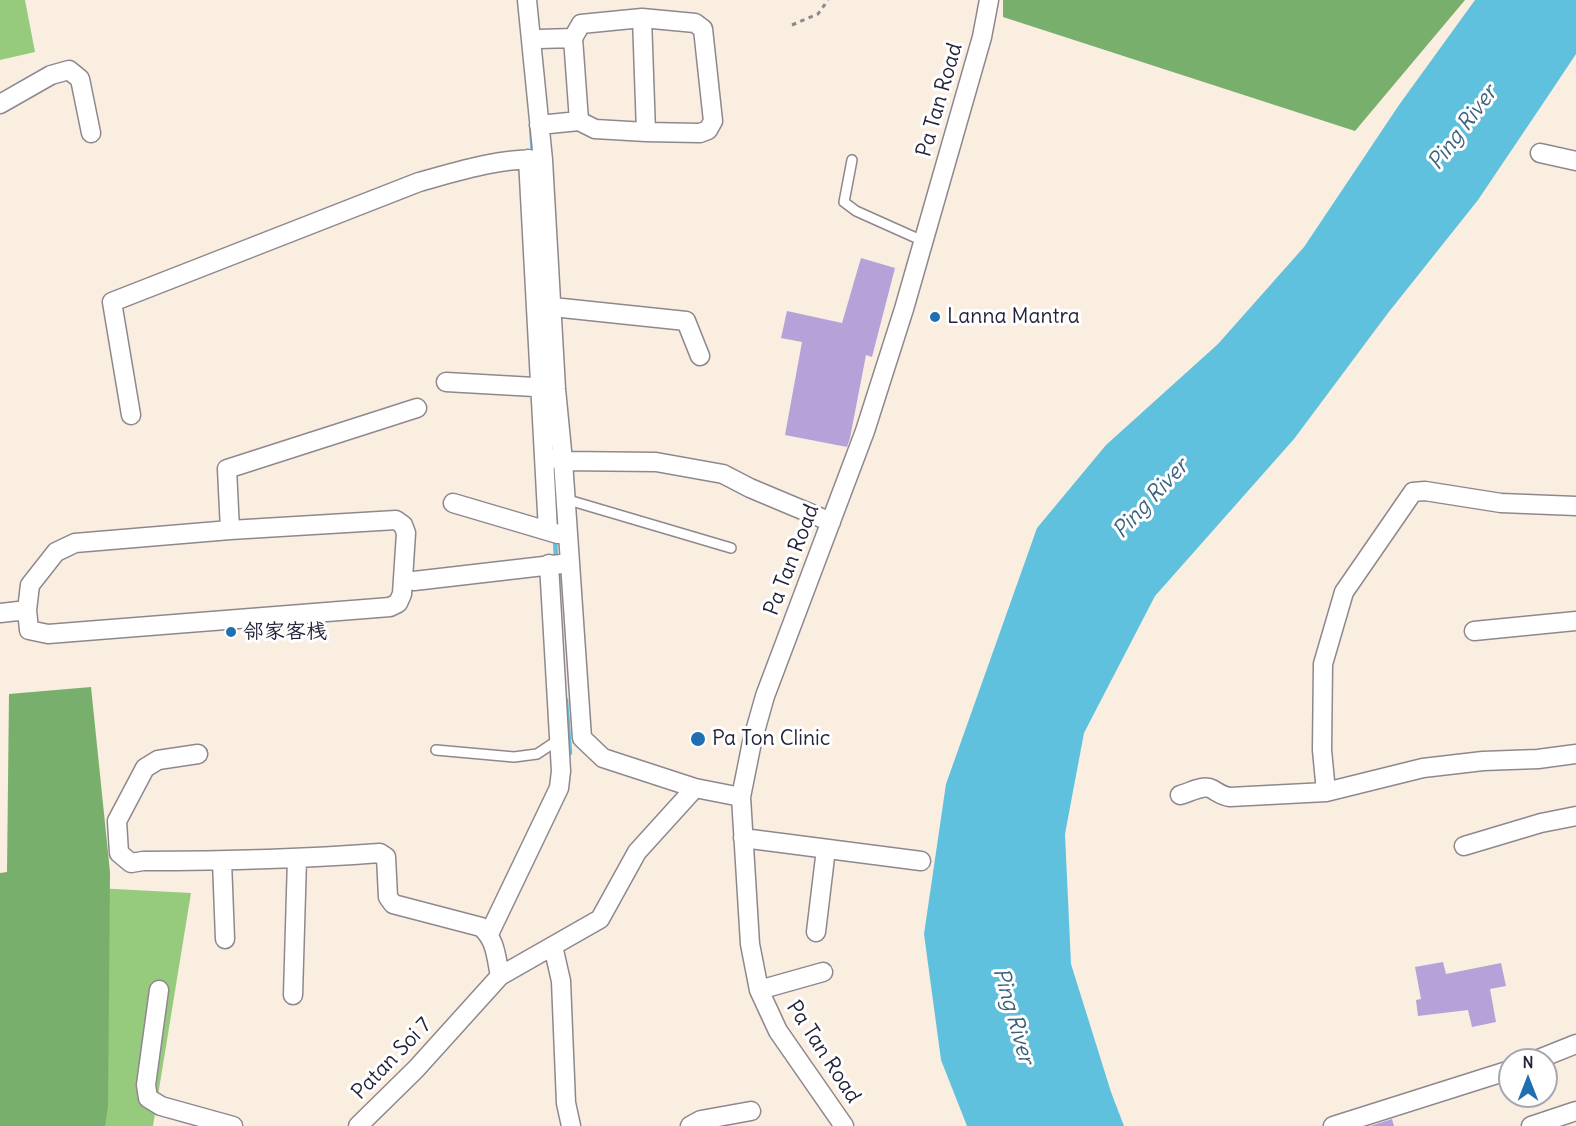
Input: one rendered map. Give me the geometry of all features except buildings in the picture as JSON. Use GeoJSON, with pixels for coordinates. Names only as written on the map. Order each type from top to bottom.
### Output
{"type":"FeatureCollection","features":[{"type":"Feature","properties":{"kind":"street"},"geometry":{"type":"LineString","coordinates":[[527,0],[533,39],[539,125],[536,159],[549,387],[563,461],[582,738],[603,758],[640,768],[695,788],[741,797]]}},
{"type":"Feature","properties":{"kind":"street","name":"Pa Tan Road"},"geometry":{"type":"LineString","coordinates":[[844,1126],[778,1031],[759,990],[750,944],[741,797],[752,742],[765,696],[865,431],[904,309],[982,36],[989,0]]}},
{"type":"Feature","properties":{"kind":"street"},"geometry":{"type":"LineString","coordinates":[[539,125],[579,121],[595,129],[700,133],[708,130],[713,121],[703,29],[695,23],[642,18],[581,24],[573,38],[579,121]]}},
{"type":"Feature","properties":{"kind":"street"},"geometry":{"type":"LineString","coordinates":[[642,18],[646,132]]}},
{"type":"Feature","properties":{"kind":"street"},"geometry":{"type":"LineString","coordinates":[[539,39],[573,38]]}},
{"type":"Feature","properties":{"kind":"street"},"geometry":{"type":"LineString","coordinates":[[0,104],[51,75],[69,70],[80,79],[91,133]]}},
{"type":"Feature","properties":{"kind":"street"},"geometry":{"type":"LineString","coordinates":[[1540,153],[1576,161]]}},
{"type":"Feature","properties":{"kind":"street"},"geometry":{"type":"LineString","coordinates":[[131,415],[112,302],[419,182],[465,169],[536,159]]}},
{"type":"Feature","properties":{"kind":"street"},"geometry":{"type":"LineString","coordinates":[[544,306],[686,321],[700,356]]}},
{"type":"Feature","properties":{"kind":"street"},"geometry":{"type":"LineString","coordinates":[[446,382],[549,387]]}},
{"type":"Feature","properties":{"kind":"street"},"geometry":{"type":"LineString","coordinates":[[548,531],[544,455],[549,387]]}},
{"type":"Feature","properties":{"kind":"street"},"geometry":{"type":"LineString","coordinates":[[230,530],[227,469],[417,408]]}},
{"type":"Feature","properties":{"kind":"street"},"geometry":{"type":"LineString","coordinates":[[544,455],[563,461],[656,462],[723,474],[750,488],[831,522]]}},
{"type":"Feature","properties":{"kind":"street"},"geometry":{"type":"LineString","coordinates":[[1326,792],[1322,750],[1323,664],[1344,592],[1413,492],[1425,491],[1501,502],[1576,506]]}},
{"type":"Feature","properties":{"kind":"street"},"geometry":{"type":"LineString","coordinates":[[453,503],[568,537]]}},
{"type":"Feature","properties":{"kind":"street"},"geometry":{"type":"LineString","coordinates":[[396,520],[403,525],[406,533],[402,594],[398,603],[390,607],[48,634],[29,630],[27,610],[30,585],[56,552],[75,543],[230,530],[396,520]]}},
{"type":"Feature","properties":{"kind":"street"},"geometry":{"type":"LineString","coordinates":[[414,581],[570,563]]}},
{"type":"Feature","properties":{"kind":"street"},"geometry":{"type":"LineString","coordinates":[[489,934],[559,788],[561,771],[549,564]]}},
{"type":"Feature","properties":{"kind":"street"},"geometry":{"type":"LineString","coordinates":[[0,613],[27,610]]}},
{"type":"Feature","properties":{"kind":"street"},"geometry":{"type":"LineString","coordinates":[[1474,631],[1576,621]]}},
{"type":"Feature","properties":{"kind":"street"},"geometry":{"type":"LineString","coordinates":[[553,630],[574,628]]}},
{"type":"Feature","properties":{"kind":"street"},"geometry":{"type":"LineString","coordinates":[[558,740],[582,738]]}},
{"type":"Feature","properties":{"kind":"street"},"geometry":{"type":"LineString","coordinates":[[198,754],[158,760],[145,768],[117,821],[119,853],[131,863],[297,859],[380,853],[386,857],[388,897],[393,904],[481,927],[489,934],[494,944],[500,976]]}},
{"type":"Feature","properties":{"kind":"street"},"geometry":{"type":"LineString","coordinates":[[1180,795],[1204,788],[1211,788],[1220,795],[1230,797],[1326,792],[1423,768],[1576,754]]}},
{"type":"Feature","properties":{"kind":"street","name":"Patan Soi 7"},"geometry":{"type":"LineString","coordinates":[[358,1126],[416,1069],[500,976],[600,919],[637,852],[695,788]]}},
{"type":"Feature","properties":{"kind":"street"},"geometry":{"type":"LineString","coordinates":[[1464,846],[1541,823],[1576,816]]}},
{"type":"Feature","properties":{"kind":"street"},"geometry":{"type":"LineString","coordinates":[[743,838],[921,861]]}},
{"type":"Feature","properties":{"kind":"street"},"geometry":{"type":"LineString","coordinates":[[816,932],[826,849]]}},
{"type":"Feature","properties":{"kind":"street"},"geometry":{"type":"LineString","coordinates":[[293,995],[297,859]]}},
{"type":"Feature","properties":{"kind":"street"},"geometry":{"type":"LineString","coordinates":[[222,861],[225,939]]}},
{"type":"Feature","properties":{"kind":"street"},"geometry":{"type":"LineString","coordinates":[[553,946],[561,981],[566,1103],[571,1126]]}},
{"type":"Feature","properties":{"kind":"street"},"geometry":{"type":"LineString","coordinates":[[759,990],[822,972]]}},
{"type":"Feature","properties":{"kind":"street"},"geometry":{"type":"LineString","coordinates":[[159,990],[146,1084],[148,1098],[169,1108],[233,1126]]}},
{"type":"Feature","properties":{"kind":"street"},"geometry":{"type":"LineString","coordinates":[[1558,1051],[1576,1044]]}},
{"type":"Feature","properties":{"kind":"street"},"geometry":{"type":"LineString","coordinates":[[1332,1126],[1498,1074]]}},
{"type":"Feature","properties":{"kind":"street"},"geometry":{"type":"LineString","coordinates":[[690,1126],[701,1120],[751,1112]]}},
{"type":"Feature","properties":{"kind":"street"},"geometry":{"type":"LineString","coordinates":[[1532,1126],[1575,1116]]}},
{"type":"Feature","properties":{"kind":"lane"},"geometry":{"type":"LineString","coordinates":[[852,160],[844,202],[856,211],[923,241]]}},
{"type":"Feature","properties":{"kind":"lane"},"geometry":{"type":"LineString","coordinates":[[566,499],[731,548]]}},
{"type":"Feature","properties":{"kind":"lane"},"geometry":{"type":"LineString","coordinates":[[436,750],[514,758],[537,754],[558,740]]}},
{"type":"Feature","properties":{"kind":"path"},"geometry":{"type":"LineString","coordinates":[[792,25],[818,14],[828,0]]}},
{"type":"Feature","properties":{"kind":"green space"},"geometry":{"type":"Polygon","coordinates":[[[0,0],[25,0],[35,52],[0,60],[0,0]]]}},
{"type":"Feature","properties":{"kind":"green space"},"geometry":{"type":"Polygon","coordinates":[[[1003,0],[1465,0],[1355,131],[1003,17],[1003,0]]]}},
{"type":"Feature","properties":{"kind":"green space"},"geometry":{"type":"Polygon","coordinates":[[[91,687],[110,872],[108,1106],[105,1126],[0,1126],[0,873],[7,872],[9,694],[91,687]]]}},
{"type":"Feature","properties":{"kind":"green space"},"geometry":{"type":"Polygon","coordinates":[[[0,883],[191,893],[153,1126],[0,1126],[0,883]]]}},
{"type":"Feature","properties":{"kind":"water","name":"Ping River"},"geometry":{"type":"Polygon","coordinates":[[[1475,0],[1576,0],[1576,54],[1478,200],[1388,313],[1294,439],[1155,596],[1084,733],[1065,834],[1071,964],[1124,1126],[967,1126],[941,1060],[924,934],[946,784],[1037,528],[1106,445],[1218,344],[1304,247],[1399,105],[1475,0]]]}},
{"type":"Feature","properties":{"kind":"waterway"},"geometry":{"type":"LineString","coordinates":[[531,125],[533,156]]}},
{"type":"Feature","properties":{"kind":"waterway"},"geometry":{"type":"LineString","coordinates":[[555,538],[556,560]]}},
{"type":"Feature","properties":{"kind":"waterway"},"geometry":{"type":"LineString","coordinates":[[566,700],[570,753]]}},
{"type":"Feature","properties":{"kind":"place","name":"Lanna Mantra"},"geometry":{"type":"Point","coordinates":[935,317]}},
{"type":"Feature","properties":{"kind":"place","name":"邻家客栈"},"geometry":{"type":"Point","coordinates":[231,632]}},
{"type":"Feature","properties":{"kind":"place","name":"Pa Ton Clinic"},"geometry":{"type":"Point","coordinates":[698,739]}}]}
